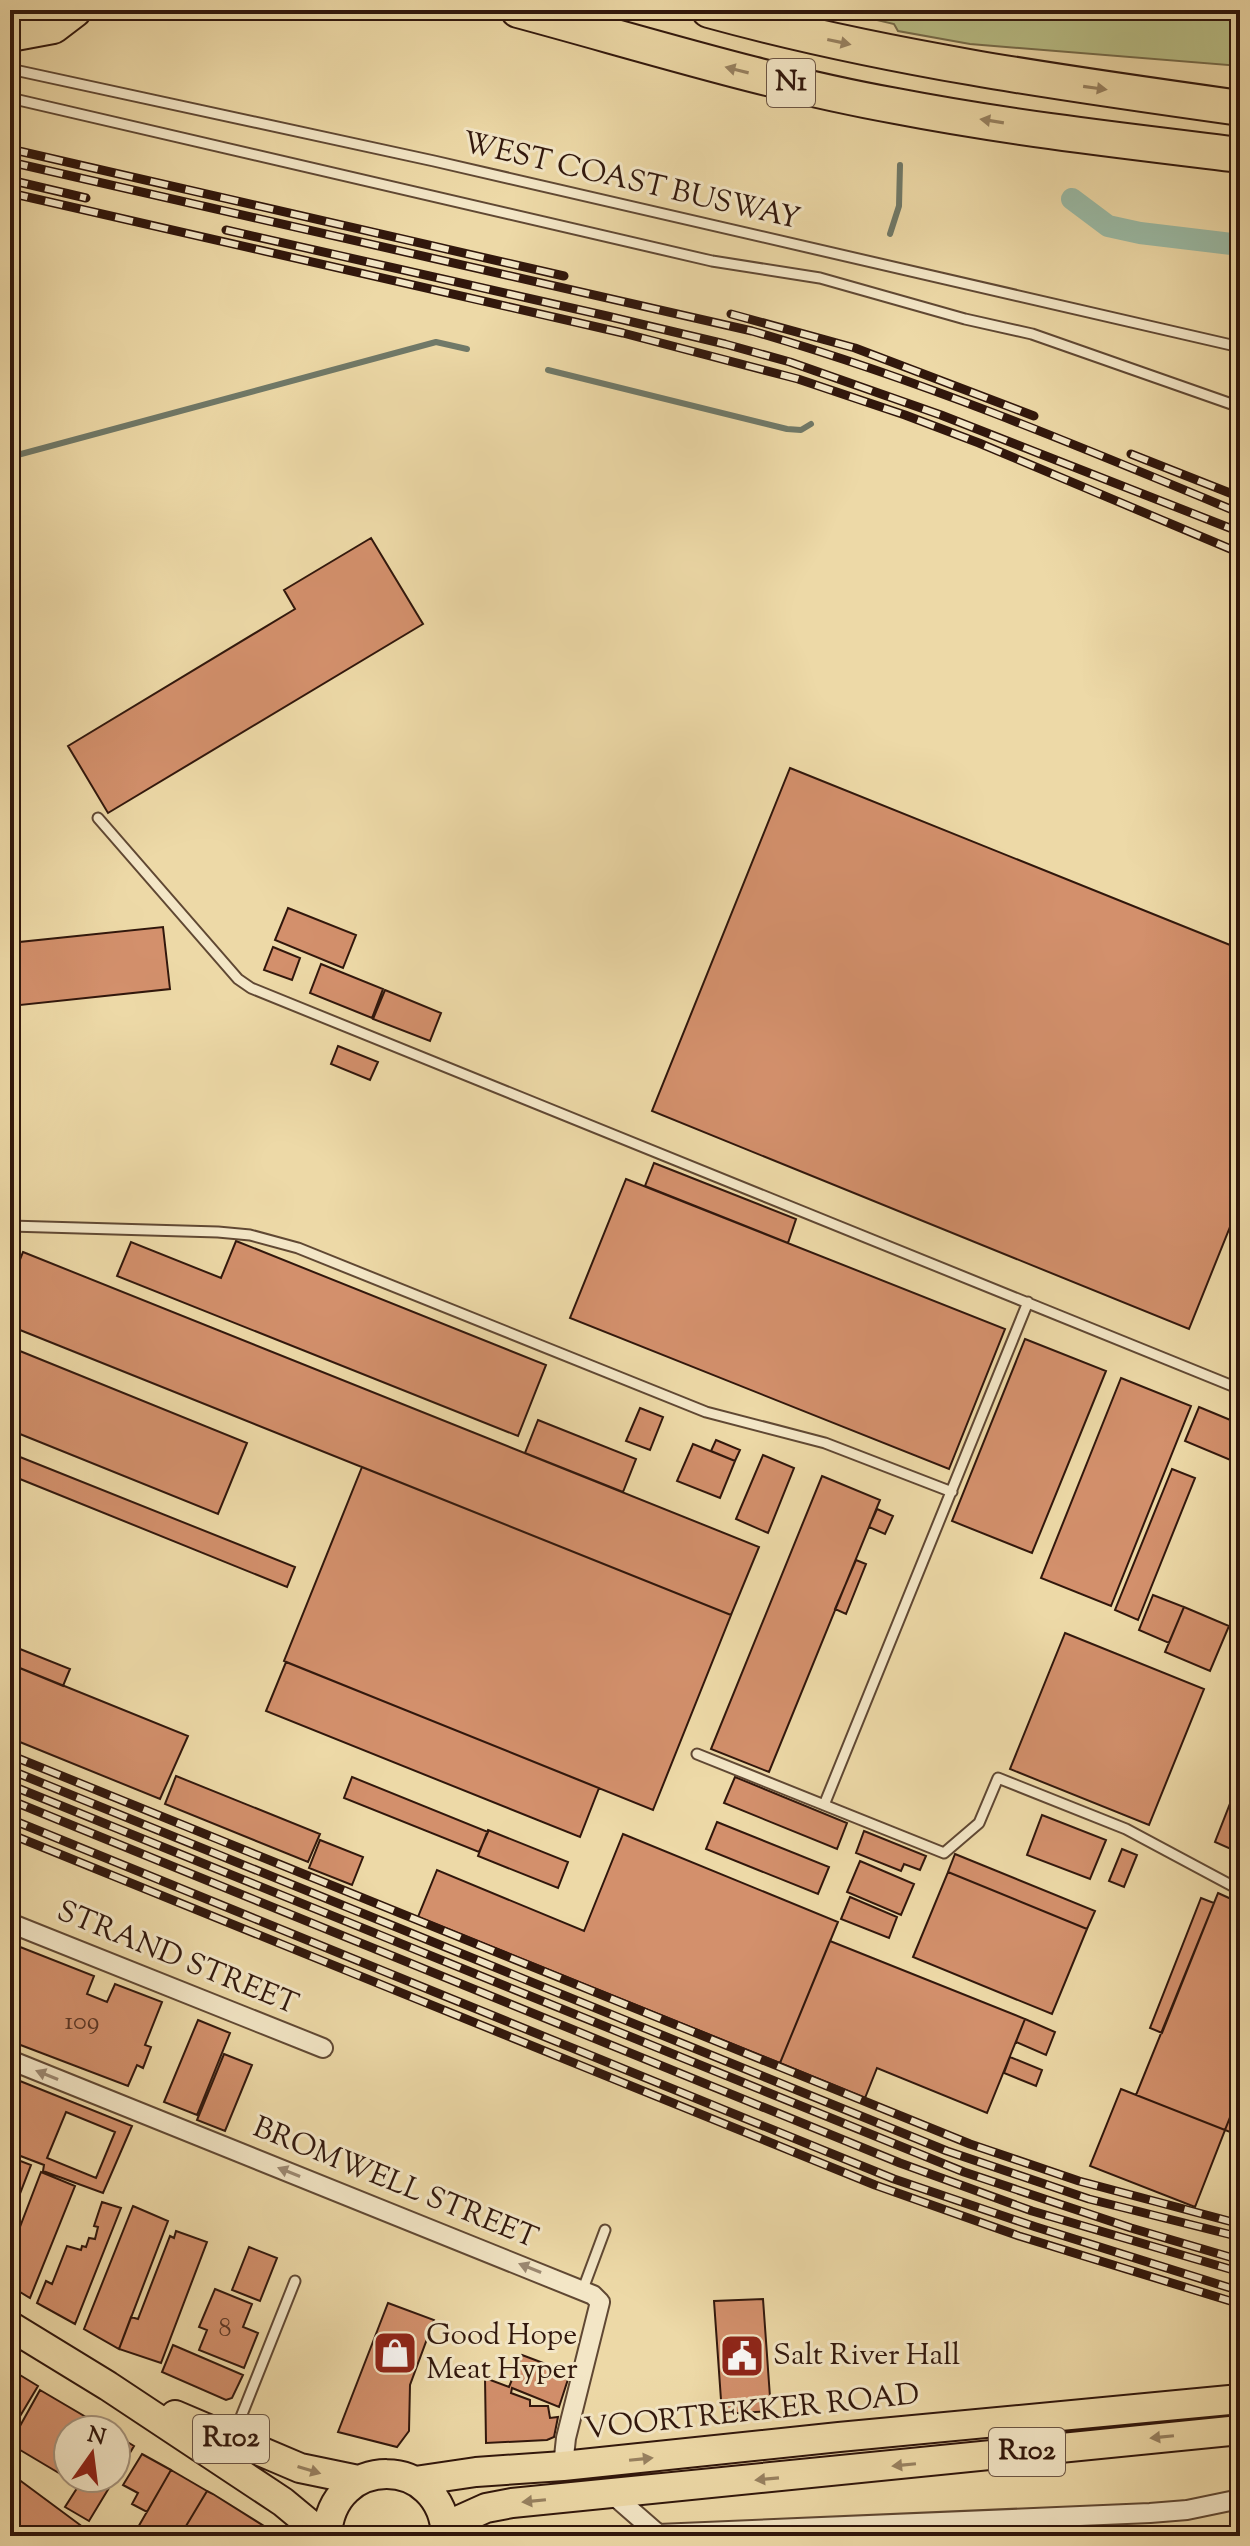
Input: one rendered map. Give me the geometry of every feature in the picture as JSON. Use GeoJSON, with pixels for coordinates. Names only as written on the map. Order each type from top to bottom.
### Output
{"type":"FeatureCollection","features":[{"type":"Feature","properties":{"kind":"highway"},"geometry":{"type":"LineString","coordinates":[[10,21],[44,10]]}},
{"type":"Feature","properties":{"kind":"highway"},"geometry":{"type":"LineString","coordinates":[[10,34],[53,26],[74,10]]}},
{"type":"Feature","properties":{"kind":"highway","name":"N1"},"geometry":{"type":"LineString","coordinates":[[518,10],[712,64],[896,106],[1069,134],[1240,155]]}},
{"type":"Feature","properties":{"kind":"highway","name":"N1"},"geometry":{"type":"LineString","coordinates":[[709,10],[820,38],[1004,75],[1240,108]]}},
{"type":"Feature","properties":{"kind":"main road","name":"R102"},"geometry":{"type":"LineString","coordinates":[[10,2326],[108,2386],[283,2502],[326,2536]]}},
{"type":"Feature","properties":{"kind":"main road","name":"R102"},"geometry":{"type":"LineString","coordinates":[[108,2386],[300,2468],[358,2480]]}},
{"type":"Feature","properties":{"kind":"main road","name":"VOORTREKKER ROAD"},"geometry":{"type":"LineString","coordinates":[[415,2481],[476,2472],[1240,2399]]}},
{"type":"Feature","properties":{"kind":"main road","name":"R102"},"geometry":{"type":"LineString","coordinates":[[326,2536],[334,2504],[344,2491],[358,2480],[392,2473],[415,2481],[435,2500],[446,2531],[486,2508],[1240,2430]]}},
{"type":"Feature","properties":{"kind":"street","name":"STRAND STREET"},"geometry":{"type":"LineString","coordinates":[[10,1923],[323,2048]]}},
{"type":"Feature","properties":{"kind":"street","name":"BROMWELL STREET"},"geometry":{"type":"LineString","coordinates":[[10,2060],[583,2289]]}},
{"type":"Feature","properties":{"kind":"street"},"geometry":{"type":"LineString","coordinates":[[563,2466],[566,2438],[600,2302],[583,2289]]}},
{"type":"Feature","properties":{"kind":"street"},"geometry":{"type":"LineString","coordinates":[[611,2493],[658,2534],[1071,2526],[1187,2510],[1240,2499]]}},
{"type":"Feature","properties":{"kind":"lane","name":"WEST COAST BUSWAY"},"geometry":{"type":"LineString","coordinates":[[10,69],[434,161],[1240,347]]}},
{"type":"Feature","properties":{"kind":"lane"},"geometry":{"type":"LineString","coordinates":[[10,98],[712,261],[820,278],[965,319],[1032,334],[1240,407]]}},
{"type":"Feature","properties":{"kind":"lane"},"geometry":{"type":"LineString","coordinates":[[98,818],[238,979],[251,988],[1240,1389]]}},
{"type":"Feature","properties":{"kind":"lane"},"geometry":{"type":"LineString","coordinates":[[10,1226],[218,1232],[269,1239],[706,1412],[825,1443],[952,1492]]}},
{"type":"Feature","properties":{"kind":"lane"},"geometry":{"type":"LineString","coordinates":[[824,1805],[1028,1302]]}},
{"type":"Feature","properties":{"kind":"lane"},"geometry":{"type":"LineString","coordinates":[[697,1754],[944,1853],[979,1823],[998,1778],[1126,1829],[1240,1890]]}},
{"type":"Feature","properties":{"kind":"lane"},"geometry":{"type":"LineString","coordinates":[[583,2289],[605,2230]]}},
{"type":"Feature","properties":{"kind":"lane"},"geometry":{"type":"LineString","coordinates":[[232,2440],[295,2281]]}},
{"type":"Feature","properties":{"kind":"green space"},"geometry":{"type":"Polygon","coordinates":[[[835,10],[898,10],[931,16],[928,10],[1240,10],[1240,66],[970,44],[898,31],[894,24],[835,10]]]}},
{"type":"Feature","properties":{"kind":"building"},"geometry":{"type":"Polygon","coordinates":[[[371,538],[423,624],[108,813],[68,746],[295,609],[284,590],[371,538]]]}},
{"type":"Feature","properties":{"kind":"building"},"geometry":{"type":"Polygon","coordinates":[[[790,768],[1240,949],[1240,1202],[1189,1329],[652,1111],[790,768]]]}},
{"type":"Feature","properties":{"kind":"building"},"geometry":{"type":"Polygon","coordinates":[[[288,908],[356,935],[343,968],[275,940],[288,908]]]}},
{"type":"Feature","properties":{"kind":"building"},"geometry":{"type":"Polygon","coordinates":[[[163,927],[170,989],[11,1006],[10,943],[163,927]]]}},
{"type":"Feature","properties":{"kind":"building"},"geometry":{"type":"Polygon","coordinates":[[[273,947],[300,958],[292,980],[264,970],[273,947]]]}},
{"type":"Feature","properties":{"kind":"building"},"geometry":{"type":"Polygon","coordinates":[[[321,964],[383,989],[372,1018],[310,993],[321,964]]]}},
{"type":"Feature","properties":{"kind":"building"},"geometry":{"type":"Polygon","coordinates":[[[385,990],[441,1013],[430,1041],[373,1019],[385,990]]]}},
{"type":"Feature","properties":{"kind":"building"},"geometry":{"type":"Polygon","coordinates":[[[338,1046],[378,1062],[370,1080],[331,1064],[338,1046]]]}},
{"type":"Feature","properties":{"kind":"building"},"geometry":{"type":"Polygon","coordinates":[[[654,1163],[796,1219],[788,1243],[645,1186],[654,1163]]]}},
{"type":"Feature","properties":{"kind":"building"},"geometry":{"type":"Polygon","coordinates":[[[626,1179],[1005,1329],[949,1469],[570,1318],[626,1179]]]}},
{"type":"Feature","properties":{"kind":"building"},"geometry":{"type":"Polygon","coordinates":[[[236,1241],[546,1365],[518,1436],[117,1276],[131,1242],[221,1278],[236,1241]]]}},
{"type":"Feature","properties":{"kind":"building"},"geometry":{"type":"Polygon","coordinates":[[[23,1252],[759,1547],[731,1615],[10,1326],[10,1285],[23,1252]]]}},
{"type":"Feature","properties":{"kind":"building"},"geometry":{"type":"Polygon","coordinates":[[[1025,1339],[1106,1371],[1032,1553],[952,1521],[1025,1339]]]}},
{"type":"Feature","properties":{"kind":"building"},"geometry":{"type":"Polygon","coordinates":[[[10,1347],[247,1443],[218,1514],[10,1430],[10,1347]]]}},
{"type":"Feature","properties":{"kind":"building"},"geometry":{"type":"Polygon","coordinates":[[[1121,1378],[1191,1406],[1111,1606],[1041,1578],[1121,1378]]]}},
{"type":"Feature","properties":{"kind":"building"},"geometry":{"type":"Polygon","coordinates":[[[1199,1407],[1240,1424],[1240,1464],[1185,1441],[1199,1407]]]}},
{"type":"Feature","properties":{"kind":"building"},"geometry":{"type":"Polygon","coordinates":[[[640,1408],[663,1417],[650,1450],[626,1441],[640,1408]]]}},
{"type":"Feature","properties":{"kind":"building"},"geometry":{"type":"Polygon","coordinates":[[[538,1420],[636,1459],[623,1492],[525,1453],[538,1420]]]}},
{"type":"Feature","properties":{"kind":"building"},"geometry":{"type":"Polygon","coordinates":[[[716,1440],[740,1450],[735,1461],[711,1451],[716,1440]]]}},
{"type":"Feature","properties":{"kind":"building"},"geometry":{"type":"Polygon","coordinates":[[[693,1444],[735,1461],[720,1498],[677,1481],[693,1444]]]}},
{"type":"Feature","properties":{"kind":"building"},"geometry":{"type":"Polygon","coordinates":[[[10,1453],[295,1567],[287,1587],[10,1475],[10,1453]]]}},
{"type":"Feature","properties":{"kind":"building"},"geometry":{"type":"Polygon","coordinates":[[[763,1455],[794,1468],[768,1533],[736,1519],[763,1455]]]}},
{"type":"Feature","properties":{"kind":"building"},"geometry":{"type":"Polygon","coordinates":[[[362,1467],[731,1615],[653,1810],[284,1661],[362,1467]]]}},
{"type":"Feature","properties":{"kind":"building"},"geometry":{"type":"Polygon","coordinates":[[[1172,1469],[1195,1478],[1138,1620],[1115,1610],[1172,1469]]]}},
{"type":"Feature","properties":{"kind":"building"},"geometry":{"type":"Polygon","coordinates":[[[822,1476],[880,1500],[769,1772],[711,1749],[822,1476]]]}},
{"type":"Feature","properties":{"kind":"building"},"geometry":{"type":"Polygon","coordinates":[[[877,1509],[893,1516],[885,1534],[869,1527],[877,1509]]]}},
{"type":"Feature","properties":{"kind":"building"},"geometry":{"type":"Polygon","coordinates":[[[856,1560],[866,1564],[846,1614],[835,1609],[856,1560]]]}},
{"type":"Feature","properties":{"kind":"building"},"geometry":{"type":"Polygon","coordinates":[[[1153,1595],[1184,1607],[1169,1643],[1139,1630],[1153,1595]]]}},
{"type":"Feature","properties":{"kind":"building"},"geometry":{"type":"Polygon","coordinates":[[[1184,1607],[1229,1626],[1210,1671],[1165,1652],[1184,1607]]]}},
{"type":"Feature","properties":{"kind":"building"},"geometry":{"type":"Polygon","coordinates":[[[1065,1633],[1204,1689],[1149,1825],[1010,1769],[1065,1633]]]}},
{"type":"Feature","properties":{"kind":"building"},"geometry":{"type":"Polygon","coordinates":[[[10,1645],[70,1669],[63,1686],[10,1664],[10,1645]]]}},
{"type":"Feature","properties":{"kind":"building"},"geometry":{"type":"Polygon","coordinates":[[[286,1662],[599,1788],[580,1837],[266,1711],[286,1662]]]}},
{"type":"Feature","properties":{"kind":"building"},"geometry":{"type":"Polygon","coordinates":[[[10,1664],[188,1736],[160,1799],[10,1738],[10,1664]]]}},
{"type":"Feature","properties":{"kind":"building"},"geometry":{"type":"Polygon","coordinates":[[[176,1776],[320,1834],[308,1862],[165,1804],[176,1776]]]}},
{"type":"Feature","properties":{"kind":"building"},"geometry":{"type":"Polygon","coordinates":[[[352,1777],[488,1832],[479,1852],[344,1798],[352,1777]]]}},
{"type":"Feature","properties":{"kind":"building"},"geometry":{"type":"Polygon","coordinates":[[[735,1777],[847,1823],[837,1849],[724,1803],[735,1777]]]}},
{"type":"Feature","properties":{"kind":"building"},"geometry":{"type":"Polygon","coordinates":[[[1240,1778],[1240,1853],[1215,1842],[1240,1778]]]}},
{"type":"Feature","properties":{"kind":"building"},"geometry":{"type":"Polygon","coordinates":[[[1042,1815],[1106,1840],[1090,1879],[1027,1855],[1042,1815]]]}},
{"type":"Feature","properties":{"kind":"building"},"geometry":{"type":"Polygon","coordinates":[[[717,1822],[829,1867],[818,1894],[706,1849],[717,1822]]]}},
{"type":"Feature","properties":{"kind":"building"},"geometry":{"type":"Polygon","coordinates":[[[488,1830],[568,1862],[558,1888],[478,1856],[488,1830]]]}},
{"type":"Feature","properties":{"kind":"building"},"geometry":{"type":"Polygon","coordinates":[[[864,1831],[926,1856],[920,1870],[904,1864],[901,1871],[856,1853],[864,1831]]]}},
{"type":"Feature","properties":{"kind":"building"},"geometry":{"type":"Polygon","coordinates":[[[623,1834],[838,1922],[780,2063],[418,1917],[437,1870],[584,1931],[623,1834]]]}},
{"type":"Feature","properties":{"kind":"building"},"geometry":{"type":"Polygon","coordinates":[[[320,1840],[363,1857],[352,1885],[309,1868],[320,1840]]]}},
{"type":"Feature","properties":{"kind":"building"},"geometry":{"type":"Polygon","coordinates":[[[1122,1849],[1137,1855],[1124,1887],[1109,1881],[1122,1849]]]}},
{"type":"Feature","properties":{"kind":"building"},"geometry":{"type":"Polygon","coordinates":[[[955,1854],[1095,1911],[1087,1929],[948,1872],[955,1854]]]}},
{"type":"Feature","properties":{"kind":"building"},"geometry":{"type":"Polygon","coordinates":[[[860,1861],[914,1884],[901,1915],[847,1892],[860,1861]]]}},
{"type":"Feature","properties":{"kind":"building"},"geometry":{"type":"Polygon","coordinates":[[[948,1872],[1087,1929],[1052,2014],[913,1957],[948,1872]]]}},
{"type":"Feature","properties":{"kind":"building"},"geometry":{"type":"Polygon","coordinates":[[[1218,1893],[1240,1903],[1240,2092],[1225,2130],[1136,2095],[1218,1893]]]}},
{"type":"Feature","properties":{"kind":"building"},"geometry":{"type":"Polygon","coordinates":[[[850,1897],[897,1917],[889,1938],[841,1919],[850,1897]]]}},
{"type":"Feature","properties":{"kind":"building"},"geometry":{"type":"Polygon","coordinates":[[[1201,1898],[1214,1903],[1162,2033],[1150,2028],[1201,1898]]]}},
{"type":"Feature","properties":{"kind":"building"},"geometry":{"type":"Polygon","coordinates":[[[830,1941],[1025,2019],[987,2113],[877,2068],[865,2098],[780,2063],[830,1941]]]}},
{"type":"Feature","properties":{"kind":"building"},"geometry":{"type":"Polygon","coordinates":[[[10,1943],[94,1976],[87,1994],[107,2002],[115,1984],[162,2002],[145,2045],[151,2047],[143,2068],[137,2065],[128,2086],[10,2041],[10,1943]]]}},
{"type":"Feature","properties":{"kind":"building"},"geometry":{"type":"Polygon","coordinates":[[[1025,2019],[1055,2032],[1046,2055],[1016,2042],[1025,2019]]]}},
{"type":"Feature","properties":{"kind":"building"},"geometry":{"type":"Polygon","coordinates":[[[198,2020],[230,2033],[197,2115],[164,2102],[198,2020]]]}},
{"type":"Feature","properties":{"kind":"building"},"geometry":{"type":"Polygon","coordinates":[[[224,2054],[252,2065],[225,2131],[197,2120],[224,2054]]]}},
{"type":"Feature","properties":{"kind":"building"},"geometry":{"type":"Polygon","coordinates":[[[1010,2057],[1042,2070],[1036,2086],[1004,2073],[1010,2057]]]}},
{"type":"Feature","properties":{"kind":"building"},"geometry":{"type":"Polygon","coordinates":[[[10,2077],[132,2126],[103,2193],[43,2171],[44,2165],[10,2152],[10,2077]],[[66,2112],[47,2158],[96,2178],[115,2132],[66,2112]]]}},
{"type":"Feature","properties":{"kind":"building"},"geometry":{"type":"Polygon","coordinates":[[[1121,2089],[1225,2130],[1195,2207],[1090,2166],[1121,2089]]]}},
{"type":"Feature","properties":{"kind":"building"},"geometry":{"type":"Polygon","coordinates":[[[1240,2092],[1240,2136],[1225,2130],[1240,2092]]]}},
{"type":"Feature","properties":{"kind":"building"},"geometry":{"type":"Polygon","coordinates":[[[10,2157],[31,2165],[16,2204],[10,2201],[10,2157]]]}},
{"type":"Feature","properties":{"kind":"building"},"geometry":{"type":"Polygon","coordinates":[[[41,2172],[75,2186],[30,2298],[10,2286],[10,2253],[41,2172]]]}},
{"type":"Feature","properties":{"kind":"building"},"geometry":{"type":"Polygon","coordinates":[[[102,2202],[121,2208],[75,2324],[37,2303],[46,2281],[52,2284],[67,2246],[81,2250],[82,2246],[86,2247],[89,2238],[95,2239],[98,2227],[94,2226],[102,2202]]]}},
{"type":"Feature","properties":{"kind":"building"},"geometry":{"type":"Polygon","coordinates":[[[133,2206],[168,2221],[119,2349],[84,2329],[133,2206]]]}},
{"type":"Feature","properties":{"kind":"building"},"geometry":{"type":"Polygon","coordinates":[[[176,2231],[207,2242],[161,2363],[119,2349],[131,2317],[138,2319],[170,2236],[174,2238],[176,2231]]]}},
{"type":"Feature","properties":{"kind":"building"},"geometry":{"type":"Polygon","coordinates":[[[249,2247],[277,2258],[260,2301],[232,2290],[249,2247]]]}},
{"type":"Feature","properties":{"kind":"building"},"geometry":{"type":"Polygon","coordinates":[[[215,2289],[252,2304],[243,2327],[258,2333],[244,2368],[199,2350],[207,2330],[199,2327],[215,2289]]]}},
{"type":"Feature","properties":{"kind":"building","name":"Salt River Hall"},"geometry":{"type":"Polygon","coordinates":[[[763,2299],[771,2411],[722,2414],[714,2301],[763,2299]]]}},
{"type":"Feature","properties":{"kind":"building","name":"Good Hope Meat Hyper"},"geometry":{"type":"Polygon","coordinates":[[[388,2303],[434,2320],[410,2385],[409,2431],[397,2447],[338,2432],[388,2303]]]}},
{"type":"Feature","properties":{"kind":"building"},"geometry":{"type":"Polygon","coordinates":[[[173,2345],[243,2375],[232,2398],[226,2400],[162,2372],[173,2345]]]}},
{"type":"Feature","properties":{"kind":"building"},"geometry":{"type":"Polygon","coordinates":[[[522,2355],[570,2373],[559,2407],[512,2388],[511,2393],[530,2400],[530,2406],[548,2406],[550,2418],[558,2417],[554,2437],[486,2443],[485,2378],[509,2387],[522,2355]]]}},
{"type":"Feature","properties":{"kind":"building"},"geometry":{"type":"Polygon","coordinates":[[[10,2369],[38,2386],[10,2433],[11,2408],[10,2369]]]}},
{"type":"Feature","properties":{"kind":"building"},"geometry":{"type":"Polygon","coordinates":[[[40,2390],[81,2414],[52,2414],[52,2469],[10,2444],[40,2390]]]}},
{"type":"Feature","properties":{"kind":"building"},"geometry":{"type":"Polygon","coordinates":[[[142,2454],[171,2470],[147,2512],[132,2504],[138,2493],[132,2490],[132,2470],[142,2454]]]}},
{"type":"Feature","properties":{"kind":"building"},"geometry":{"type":"Polygon","coordinates":[[[171,2470],[207,2491],[180,2536],[133,2536],[171,2470]]]}},
{"type":"Feature","properties":{"kind":"building"},"geometry":{"type":"Polygon","coordinates":[[[10,2473],[91,2533],[88,2536],[10,2536],[10,2473]]]}},
{"type":"Feature","properties":{"kind":"building"},"geometry":{"type":"Polygon","coordinates":[[[207,2491],[213,2494],[280,2536],[180,2536],[207,2491]]]}},
{"type":"Feature","properties":{"kind":"building"},"geometry":{"type":"Polygon","coordinates":[[[73,2494],[105,2494],[89,2521],[65,2507],[73,2494]]]}},
{"type":"Feature","properties":{"kind":"waterway"},"geometry":{"type":"LineString","coordinates":[[890,234],[899,206],[900,165]]}},
{"type":"Feature","properties":{"kind":"waterway"},"geometry":{"type":"LineString","coordinates":[[1072,199],[1108,226],[1240,245]]}},
{"type":"Feature","properties":{"kind":"waterway"},"geometry":{"type":"LineString","coordinates":[[10,457],[436,342],[467,349]]}},
{"type":"Feature","properties":{"kind":"waterway"},"geometry":{"type":"LineString","coordinates":[[548,370],[787,429],[801,430],[811,424]]}},
{"type":"Feature","properties":{"kind":"railway"},"geometry":{"type":"LineString","coordinates":[[10,149],[564,276]]}},
{"type":"Feature","properties":{"kind":"railway"},"geometry":{"type":"LineString","coordinates":[[10,162],[752,331],[937,392],[1240,513]]}},
{"type":"Feature","properties":{"kind":"railway"},"geometry":{"type":"LineString","coordinates":[[10,180],[86,198]]}},
{"type":"Feature","properties":{"kind":"railway"},"geometry":{"type":"LineString","coordinates":[[10,193],[623,333],[798,379],[979,443],[1240,553]]}},
{"type":"Feature","properties":{"kind":"railway"},"geometry":{"type":"LineString","coordinates":[[226,230],[607,316],[790,362],[941,415],[1240,532]]}},
{"type":"Feature","properties":{"kind":"railway"},"geometry":{"type":"LineString","coordinates":[[731,314],[855,348],[1034,416]]}},
{"type":"Feature","properties":{"kind":"railway"},"geometry":{"type":"LineString","coordinates":[[1131,454],[1240,497]]}},
{"type":"Feature","properties":{"kind":"railway"},"geometry":{"type":"LineString","coordinates":[[10,1755],[970,2144],[1079,2181],[1240,2224]]}},
{"type":"Feature","properties":{"kind":"railway"},"geometry":{"type":"LineString","coordinates":[[10,1770],[947,2151],[1089,2199],[1240,2237]]}},
{"type":"Feature","properties":{"kind":"railway"},"geometry":{"type":"LineString","coordinates":[[10,1785],[964,2172],[1131,2228],[1240,2260]]}},
{"type":"Feature","properties":{"kind":"railway"},"geometry":{"type":"LineString","coordinates":[[10,1800],[900,2163],[1032,2211],[1240,2272]]}},
{"type":"Feature","properties":{"kind":"railway"},"geometry":{"type":"LineString","coordinates":[[10,1819],[894,2179],[1240,2291]]}},
{"type":"Feature","properties":{"kind":"railway"},"geometry":{"type":"LineString","coordinates":[[10,1834],[875,2185],[1019,2236],[1240,2304]]}},
{"type":"Feature","properties":{"kind":"place","name":"Good Hope Meat Hyper"},"geometry":{"type":"Point","coordinates":[395,2353]}},
{"type":"Feature","properties":{"kind":"place","name":"Salt River Hall"},"geometry":{"type":"Point","coordinates":[742,2356]}}]}
